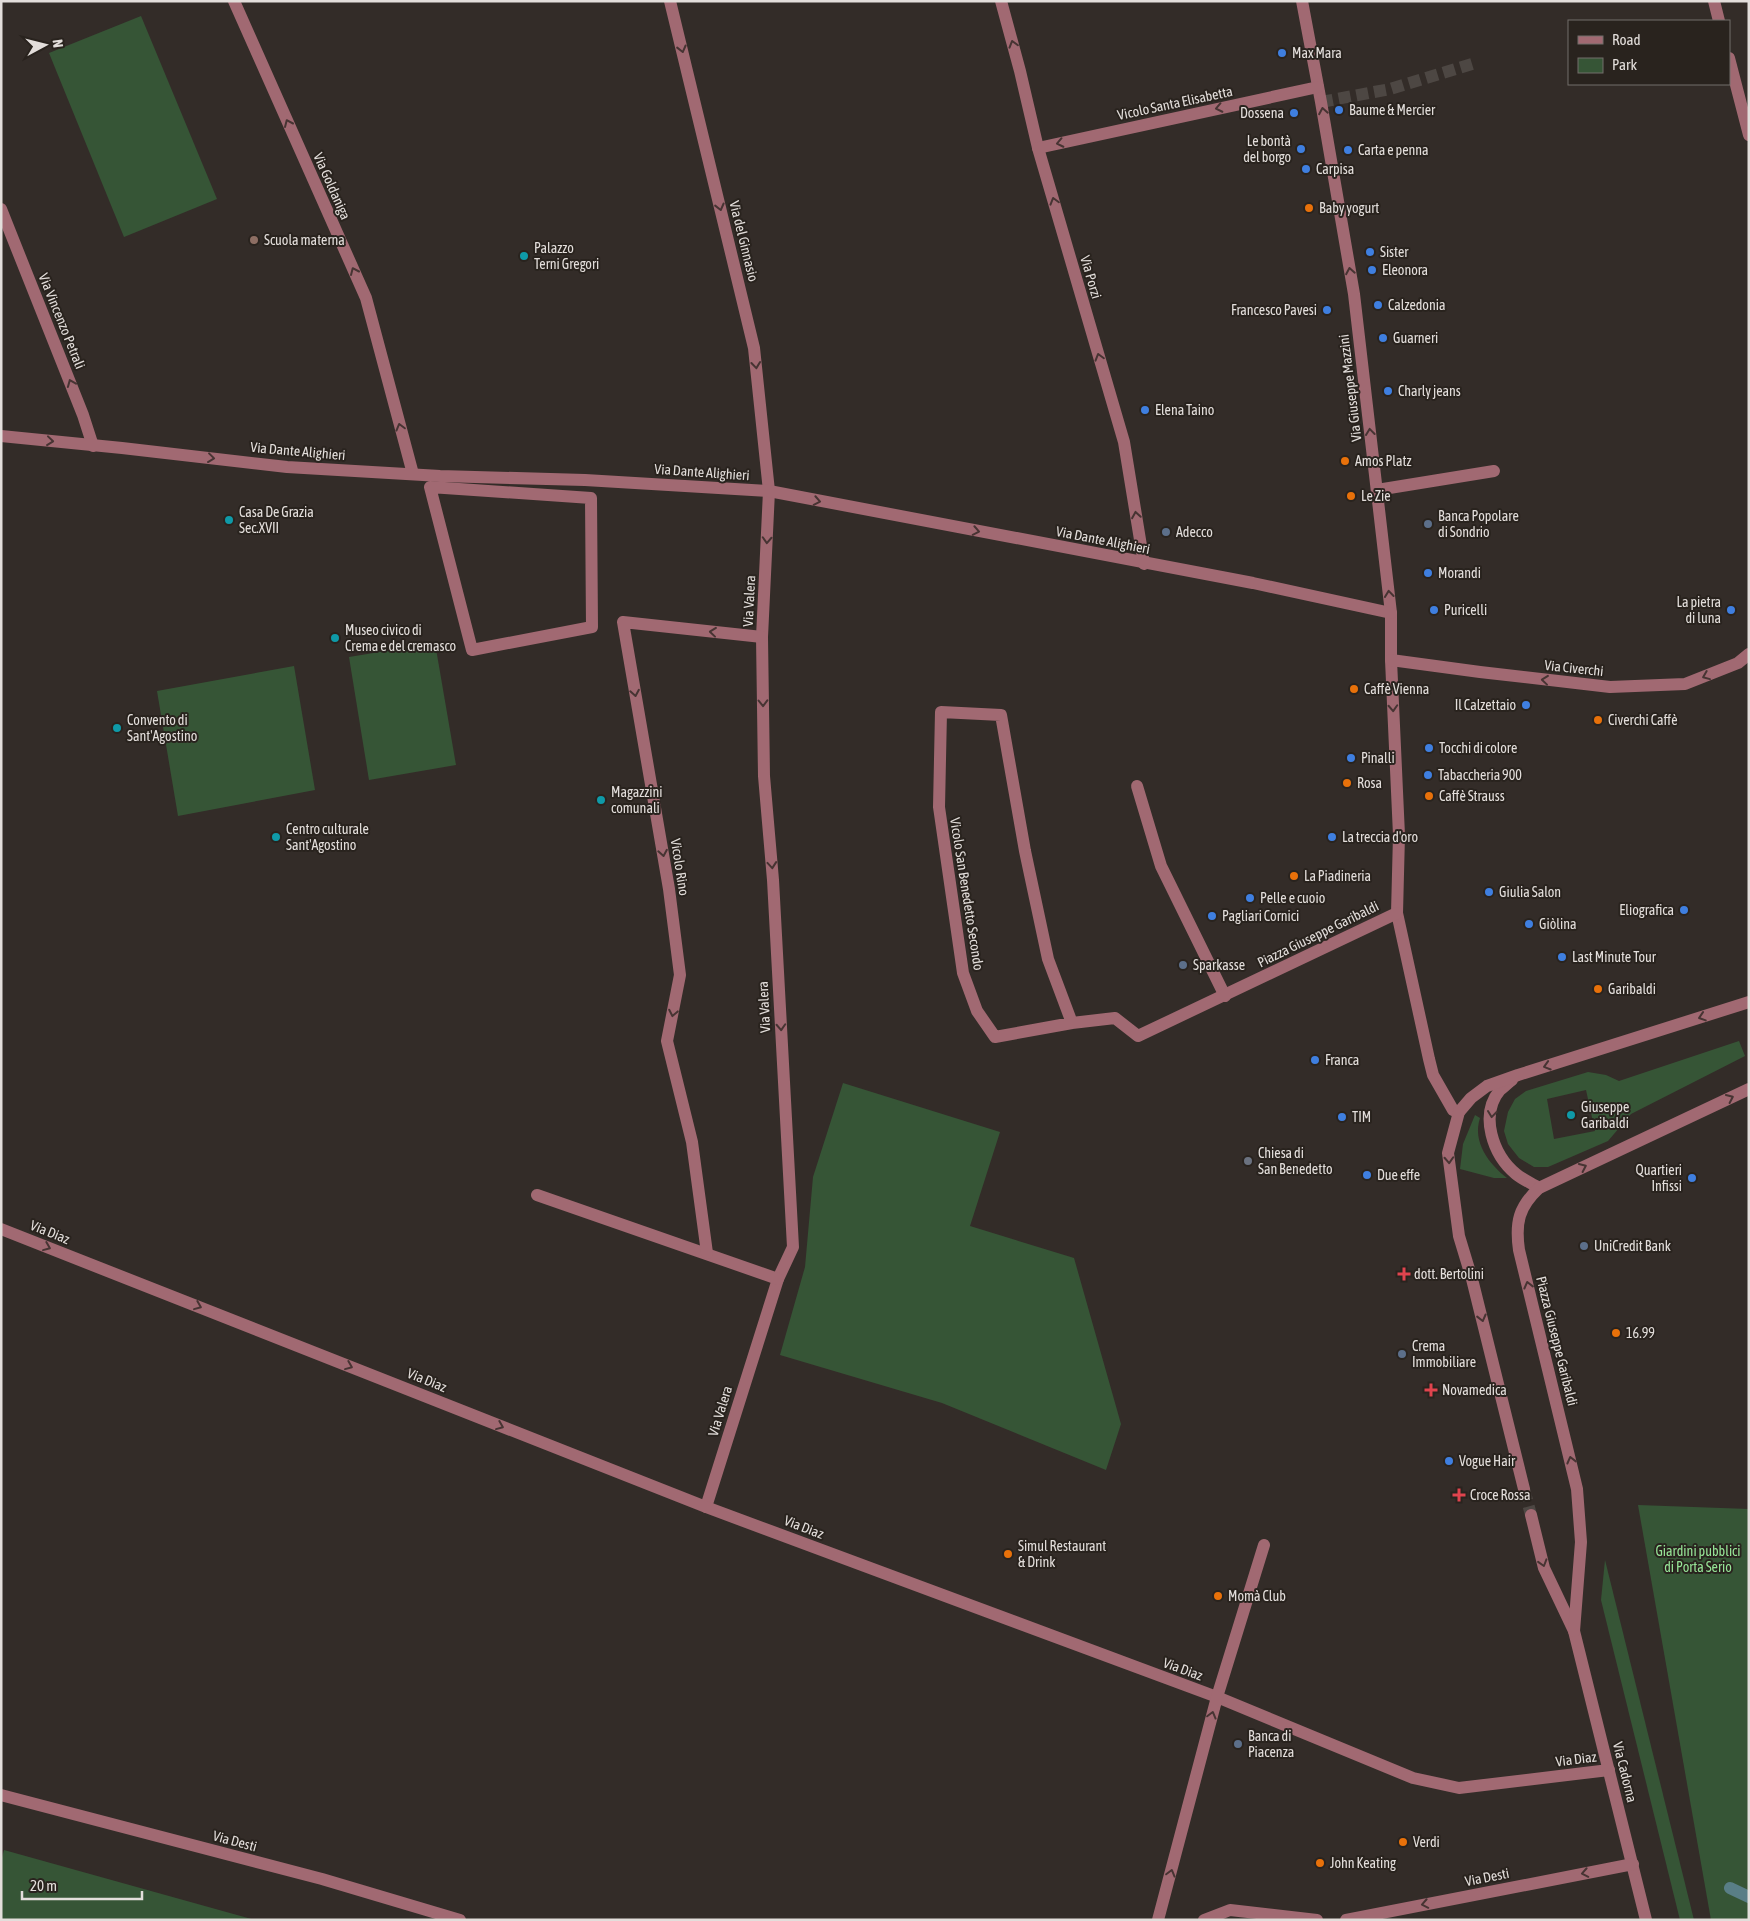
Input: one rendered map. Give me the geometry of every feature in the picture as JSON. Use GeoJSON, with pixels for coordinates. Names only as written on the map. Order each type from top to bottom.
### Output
{"type":"FeatureCollection","features":[{"type":"Feature","properties":{"kind":"street","name":"Via Goldaniga"},"geometry":{"type":"LineString","coordinates":[[234,1],[366,298],[412,474]]}},
{"type":"Feature","properties":{"kind":"street","name":"Via del Ginnasio"},"geometry":{"type":"LineString","coordinates":[[670,1],[754,348],[769,492]]}},
{"type":"Feature","properties":{"kind":"street","name":"Via Porzi"},"geometry":{"type":"LineString","coordinates":[[1001,1],[1038,148],[1124,442],[1144,564]]}},
{"type":"Feature","properties":{"kind":"street","name":"Via Giuseppe Mazzini"},"geometry":{"type":"LineString","coordinates":[[1302,1],[1354,294],[1377,490],[1391,613],[1391,660],[1399,835]]}},
{"type":"Feature","properties":{"kind":"street"},"geometry":{"type":"LineString","coordinates":[[1714,1],[1719,20]]}},
{"type":"Feature","properties":{"kind":"street"},"geometry":{"type":"LineString","coordinates":[[1730,62],[1749,136]]}},
{"type":"Feature","properties":{"kind":"street","name":"Vicolo Santa Elisabetta"},"geometry":{"type":"LineString","coordinates":[[1038,148],[1318,87]]}},
{"type":"Feature","properties":{"kind":"street","name":"Via Vincenzo Petrali"},"geometry":{"type":"LineString","coordinates":[[1,209],[83,415],[93,446]]}},
{"type":"Feature","properties":{"kind":"street","name":"Via Dante Alighieri"},"geometry":{"type":"LineString","coordinates":[[1,436],[287,467],[412,474],[585,480],[769,492],[1253,583],[1391,613]]}},
{"type":"Feature","properties":{"kind":"street"},"geometry":{"type":"LineString","coordinates":[[1377,490],[1494,471]]}},
{"type":"Feature","properties":{"kind":"street"},"geometry":{"type":"LineString","coordinates":[[430,487],[591,498],[592,627],[472,650],[430,487]]}},
{"type":"Feature","properties":{"kind":"street","name":"Via Valera"},"geometry":{"type":"LineString","coordinates":[[706,1507],[778,1279],[793,1247],[773,880],[764,776],[762,637],[769,492]]}},
{"type":"Feature","properties":{"kind":"street","name":"Vicolo Rino"},"geometry":{"type":"LineString","coordinates":[[707,1253],[692,1142],[667,1041],[680,975],[669,890],[623,622],[762,637]]}},
{"type":"Feature","properties":{"kind":"street","name":"Via Civerchi"},"geometry":{"type":"LineString","coordinates":[[1391,660],[1610,687],[1685,684],[1738,662],[1749,654]]}},
{"type":"Feature","properties":{"kind":"street","name":"Vicolo San Benedetto Secondo"},"geometry":{"type":"LineString","coordinates":[[941,712],[1001,715],[1025,851],[1048,959],[1072,1023],[995,1037],[977,1012],[963,973],[939,807],[941,712]]}},
{"type":"Feature","properties":{"kind":"street"},"geometry":{"type":"LineString","coordinates":[[1137,786],[1161,866],[1226,996]]}},
{"type":"Feature","properties":{"kind":"street","name":"Piazza Giuseppe Garibaldi"},"geometry":{"type":"LineString","coordinates":[[1399,835],[1397,913],[1434,1075],[1453,1110],[1459,1112]]}},
{"type":"Feature","properties":{"kind":"street","name":"Piazza Giuseppe Garibaldi"},"geometry":{"type":"LineString","coordinates":[[1072,1023],[1115,1018],[1138,1036],[1226,996],[1397,913]]}},
{"type":"Feature","properties":{"kind":"street"},"geometry":{"type":"LineString","coordinates":[[1524,1489],[1472,1279],[1459,1236],[1448,1153],[1459,1112],[1471,1098],[1487,1086],[1749,1002]]}},
{"type":"Feature","properties":{"kind":"street"},"geometry":{"type":"LineString","coordinates":[[1518,1075],[1499,1091],[1491,1110],[1492,1139],[1512,1170],[1539,1188]]}},
{"type":"Feature","properties":{"kind":"street","name":"Piazza Giuseppe Garibaldi"},"geometry":{"type":"LineString","coordinates":[[1579,1508],[1574,1471],[1519,1250],[1517,1236],[1520,1212],[1527,1199],[1539,1188],[1749,1089]]}},
{"type":"Feature","properties":{"kind":"street"},"geometry":{"type":"LineString","coordinates":[[537,1195],[778,1279]]}},
{"type":"Feature","properties":{"kind":"street","name":"Via Diaz"},"geometry":{"type":"LineString","coordinates":[[1,1229],[706,1507],[1217,1697],[1413,1778],[1458,1788],[1609,1770]]}},
{"type":"Feature","properties":{"kind":"street","name":"Via Cadorna"},"geometry":{"type":"LineString","coordinates":[[1574,1631],[1581,1542],[1579,1508]]}},
{"type":"Feature","properties":{"kind":"street","name":"Via Cadorna"},"geometry":{"type":"LineString","coordinates":[[1531,1515],[1544,1568],[1574,1631],[1646,1920]]}},
{"type":"Feature","properties":{"kind":"street"},"geometry":{"type":"LineString","coordinates":[[1158,1920],[1217,1697],[1264,1545]]}},
{"type":"Feature","properties":{"kind":"street","name":"Via Desti"},"geometry":{"type":"LineString","coordinates":[[1,1795],[322,1879],[460,1920]]}},
{"type":"Feature","properties":{"kind":"street","name":"Via Desti"},"geometry":{"type":"LineString","coordinates":[[1346,1920],[1633,1864]]}},
{"type":"Feature","properties":{"kind":"street"},"geometry":{"type":"LineString","coordinates":[[1204,1920],[1230,1910],[1317,1920]]}},
{"type":"Feature","properties":{"kind":"green space"},"geometry":{"type":"Polygon","coordinates":[[[141,16],[217,199],[124,237],[49,53],[141,16]]]}},
{"type":"Feature","properties":{"kind":"green space"},"geometry":{"type":"Polygon","coordinates":[[[435,643],[456,765],[369,780],[349,657],[435,643]]]}},
{"type":"Feature","properties":{"kind":"green space"},"geometry":{"type":"Polygon","coordinates":[[[294,666],[315,790],[178,816],[157,691],[294,666]]]}},
{"type":"Feature","properties":{"kind":"green space"},"geometry":{"type":"Polygon","coordinates":[[[1739,1041],[1745,1056],[1631,1114],[1608,1141],[1548,1167],[1534,1167],[1519,1158],[1508,1144],[1504,1131],[1508,1112],[1515,1099],[1526,1091],[1588,1072],[1606,1075],[1619,1081],[1739,1041]],[[1586,1090],[1547,1099],[1554,1139],[1595,1131],[1586,1090]]]}},
{"type":"Feature","properties":{"kind":"green space"},"geometry":{"type":"Polygon","coordinates":[[[843,1083],[1000,1132],[970,1226],[1074,1258],[1121,1424],[1106,1470],[942,1403],[780,1355],[805,1267],[813,1177],[843,1083]]]}},
{"type":"Feature","properties":{"kind":"green space"},"geometry":{"type":"Polygon","coordinates":[[[1475,1115],[1480,1118],[1478,1136],[1484,1152],[1494,1166],[1507,1178],[1494,1178],[1460,1169],[1463,1144],[1475,1115]]]}},
{"type":"Feature","properties":{"kind":"green space","name":"Giardini pubblici di Porta Serio"},"geometry":{"type":"Polygon","coordinates":[[[1638,1505],[1749,1509],[1749,1920],[1711,1920],[1638,1505]]]}},
{"type":"Feature","properties":{"kind":"green space"},"geometry":{"type":"Polygon","coordinates":[[[1605,1560],[1694,1920],[1680,1920],[1601,1600],[1605,1560]]]}},
{"type":"Feature","properties":{"kind":"green space"},"geometry":{"type":"Polygon","coordinates":[[[4,1850],[255,1920],[1,1920],[1,1861],[4,1850]]]}},
{"type":"Feature","properties":{"kind":"waterway"},"geometry":{"type":"LineString","coordinates":[[1730,1888],[1749,1897]]}},
{"type":"Feature","properties":{"kind":"tunnel"},"geometry":{"type":"LineString","coordinates":[[1321,102],[1390,89],[1475,63]]}},
{"type":"Feature","properties":{"kind":"tunnel"},"geometry":{"type":"LineString","coordinates":[[1524,1489],[1531,1515]]}},
{"type":"Feature","properties":{"kind":"place","name":"Max Mara"},"geometry":{"type":"Point","coordinates":[1282,53]}},
{"type":"Feature","properties":{"kind":"place","name":"Baume & Mercier"},"geometry":{"type":"Point","coordinates":[1339,110]}},
{"type":"Feature","properties":{"kind":"place","name":"Dossena"},"geometry":{"type":"Point","coordinates":[1294,113]}},
{"type":"Feature","properties":{"kind":"place","name":"Le bontà del borgo"},"geometry":{"type":"Point","coordinates":[1301,149]}},
{"type":"Feature","properties":{"kind":"place","name":"Carta e penna"},"geometry":{"type":"Point","coordinates":[1348,150]}},
{"type":"Feature","properties":{"kind":"place","name":"Carpisa"},"geometry":{"type":"Point","coordinates":[1306,169]}},
{"type":"Feature","properties":{"kind":"place","name":"Baby yogurt"},"geometry":{"type":"Point","coordinates":[1309,208]}},
{"type":"Feature","properties":{"kind":"place","name":"Scuola materna"},"geometry":{"type":"Point","coordinates":[254,240]}},
{"type":"Feature","properties":{"kind":"place","name":"Sister"},"geometry":{"type":"Point","coordinates":[1370,252]}},
{"type":"Feature","properties":{"kind":"place","name":"Palazzo Terni Gregori"},"geometry":{"type":"Point","coordinates":[524,256]}},
{"type":"Feature","properties":{"kind":"place","name":"Eleonora"},"geometry":{"type":"Point","coordinates":[1372,270]}},
{"type":"Feature","properties":{"kind":"place","name":"Calzedonia"},"geometry":{"type":"Point","coordinates":[1378,305]}},
{"type":"Feature","properties":{"kind":"place","name":"Francesco Pavesi"},"geometry":{"type":"Point","coordinates":[1327,310]}},
{"type":"Feature","properties":{"kind":"place","name":"Guarneri"},"geometry":{"type":"Point","coordinates":[1383,338]}},
{"type":"Feature","properties":{"kind":"place","name":"Charly jeans"},"geometry":{"type":"Point","coordinates":[1388,391]}},
{"type":"Feature","properties":{"kind":"place","name":"Elena Taino"},"geometry":{"type":"Point","coordinates":[1145,410]}},
{"type":"Feature","properties":{"kind":"place","name":"Amos Platz"},"geometry":{"type":"Point","coordinates":[1345,461]}},
{"type":"Feature","properties":{"kind":"place","name":"Le Zie"},"geometry":{"type":"Point","coordinates":[1351,496]}},
{"type":"Feature","properties":{"kind":"place","name":"Casa De Grazia Sec.XVII"},"geometry":{"type":"Point","coordinates":[229,520]}},
{"type":"Feature","properties":{"kind":"place","name":"Banca Popolare di Sondrio"},"geometry":{"type":"Point","coordinates":[1428,524]}},
{"type":"Feature","properties":{"kind":"place","name":"Adecco"},"geometry":{"type":"Point","coordinates":[1166,532]}},
{"type":"Feature","properties":{"kind":"place","name":"Morandi"},"geometry":{"type":"Point","coordinates":[1428,573]}},
{"type":"Feature","properties":{"kind":"place","name":"Puricelli"},"geometry":{"type":"Point","coordinates":[1434,610]}},
{"type":"Feature","properties":{"kind":"place","name":"La pietra di luna"},"geometry":{"type":"Point","coordinates":[1731,610]}},
{"type":"Feature","properties":{"kind":"place","name":"Museo civico di Crema e del cremasco"},"geometry":{"type":"Point","coordinates":[335,638]}},
{"type":"Feature","properties":{"kind":"place","name":"Caffè Vienna"},"geometry":{"type":"Point","coordinates":[1354,689]}},
{"type":"Feature","properties":{"kind":"place","name":"Il Calzettaio"},"geometry":{"type":"Point","coordinates":[1526,705]}},
{"type":"Feature","properties":{"kind":"place","name":"Civerchi Caffè"},"geometry":{"type":"Point","coordinates":[1598,720]}},
{"type":"Feature","properties":{"kind":"place","name":"Convento di Sant'Agostino"},"geometry":{"type":"Point","coordinates":[117,728]}},
{"type":"Feature","properties":{"kind":"place","name":"Tocchi di colore"},"geometry":{"type":"Point","coordinates":[1429,748]}},
{"type":"Feature","properties":{"kind":"place","name":"Pinalli"},"geometry":{"type":"Point","coordinates":[1351,758]}},
{"type":"Feature","properties":{"kind":"place","name":"Tabaccheria 900"},"geometry":{"type":"Point","coordinates":[1428,775]}},
{"type":"Feature","properties":{"kind":"place","name":"Rosa"},"geometry":{"type":"Point","coordinates":[1347,783]}},
{"type":"Feature","properties":{"kind":"place","name":"Caffè Strauss"},"geometry":{"type":"Point","coordinates":[1429,796]}},
{"type":"Feature","properties":{"kind":"place","name":"Magazzini comunali"},"geometry":{"type":"Point","coordinates":[601,800]}},
{"type":"Feature","properties":{"kind":"place","name":"Centro culturale Sant'Agostino"},"geometry":{"type":"Point","coordinates":[276,837]}},
{"type":"Feature","properties":{"kind":"place","name":"La treccia d'oro"},"geometry":{"type":"Point","coordinates":[1332,837]}},
{"type":"Feature","properties":{"kind":"place","name":"La Piadineria"},"geometry":{"type":"Point","coordinates":[1294,876]}},
{"type":"Feature","properties":{"kind":"place","name":"Giulia Salon"},"geometry":{"type":"Point","coordinates":[1489,892]}},
{"type":"Feature","properties":{"kind":"place","name":"Pelle e cuoio"},"geometry":{"type":"Point","coordinates":[1250,898]}},
{"type":"Feature","properties":{"kind":"place","name":"Eliografica"},"geometry":{"type":"Point","coordinates":[1684,910]}},
{"type":"Feature","properties":{"kind":"place","name":"Pagliari Cornici"},"geometry":{"type":"Point","coordinates":[1212,916]}},
{"type":"Feature","properties":{"kind":"place","name":"Giòlina"},"geometry":{"type":"Point","coordinates":[1529,924]}},
{"type":"Feature","properties":{"kind":"place","name":"Last Minute Tour"},"geometry":{"type":"Point","coordinates":[1562,957]}},
{"type":"Feature","properties":{"kind":"place","name":"Sparkasse"},"geometry":{"type":"Point","coordinates":[1183,965]}},
{"type":"Feature","properties":{"kind":"place","name":"Garibaldi"},"geometry":{"type":"Point","coordinates":[1598,989]}},
{"type":"Feature","properties":{"kind":"place","name":"Franca"},"geometry":{"type":"Point","coordinates":[1315,1060]}},
{"type":"Feature","properties":{"kind":"place","name":"Giuseppe Garibaldi"},"geometry":{"type":"Point","coordinates":[1571,1115]}},
{"type":"Feature","properties":{"kind":"place","name":"TIM"},"geometry":{"type":"Point","coordinates":[1342,1117]}},
{"type":"Feature","properties":{"kind":"place","name":"Chiesa di San Benedetto"},"geometry":{"type":"Point","coordinates":[1248,1161]}},
{"type":"Feature","properties":{"kind":"place","name":"Due effe"},"geometry":{"type":"Point","coordinates":[1367,1175]}},
{"type":"Feature","properties":{"kind":"place","name":"Quartieri Infissi"},"geometry":{"type":"Point","coordinates":[1692,1178]}},
{"type":"Feature","properties":{"kind":"place","name":"UniCredit Bank"},"geometry":{"type":"Point","coordinates":[1584,1246]}},
{"type":"Feature","properties":{"kind":"place","name":"dott. Bertolini"},"geometry":{"type":"Point","coordinates":[1404,1274]}},
{"type":"Feature","properties":{"kind":"place","name":"16.99"},"geometry":{"type":"Point","coordinates":[1616,1333]}},
{"type":"Feature","properties":{"kind":"place","name":"Crema Immobiliare"},"geometry":{"type":"Point","coordinates":[1402,1354]}},
{"type":"Feature","properties":{"kind":"place","name":"Novamedica"},"geometry":{"type":"Point","coordinates":[1431,1390]}},
{"type":"Feature","properties":{"kind":"place","name":"Vogue Hair"},"geometry":{"type":"Point","coordinates":[1449,1461]}},
{"type":"Feature","properties":{"kind":"place","name":"Croce Rossa"},"geometry":{"type":"Point","coordinates":[1459,1495]}},
{"type":"Feature","properties":{"kind":"place","name":"Simul Restaurant & Drink"},"geometry":{"type":"Point","coordinates":[1008,1554]}},
{"type":"Feature","properties":{"kind":"place","name":"Momà Club"},"geometry":{"type":"Point","coordinates":[1218,1596]}},
{"type":"Feature","properties":{"kind":"place","name":"Banca di Piacenza"},"geometry":{"type":"Point","coordinates":[1238,1744]}},
{"type":"Feature","properties":{"kind":"place","name":"Verdi"},"geometry":{"type":"Point","coordinates":[1403,1842]}},
{"type":"Feature","properties":{"kind":"place","name":"John Keating"},"geometry":{"type":"Point","coordinates":[1320,1863]}}]}
